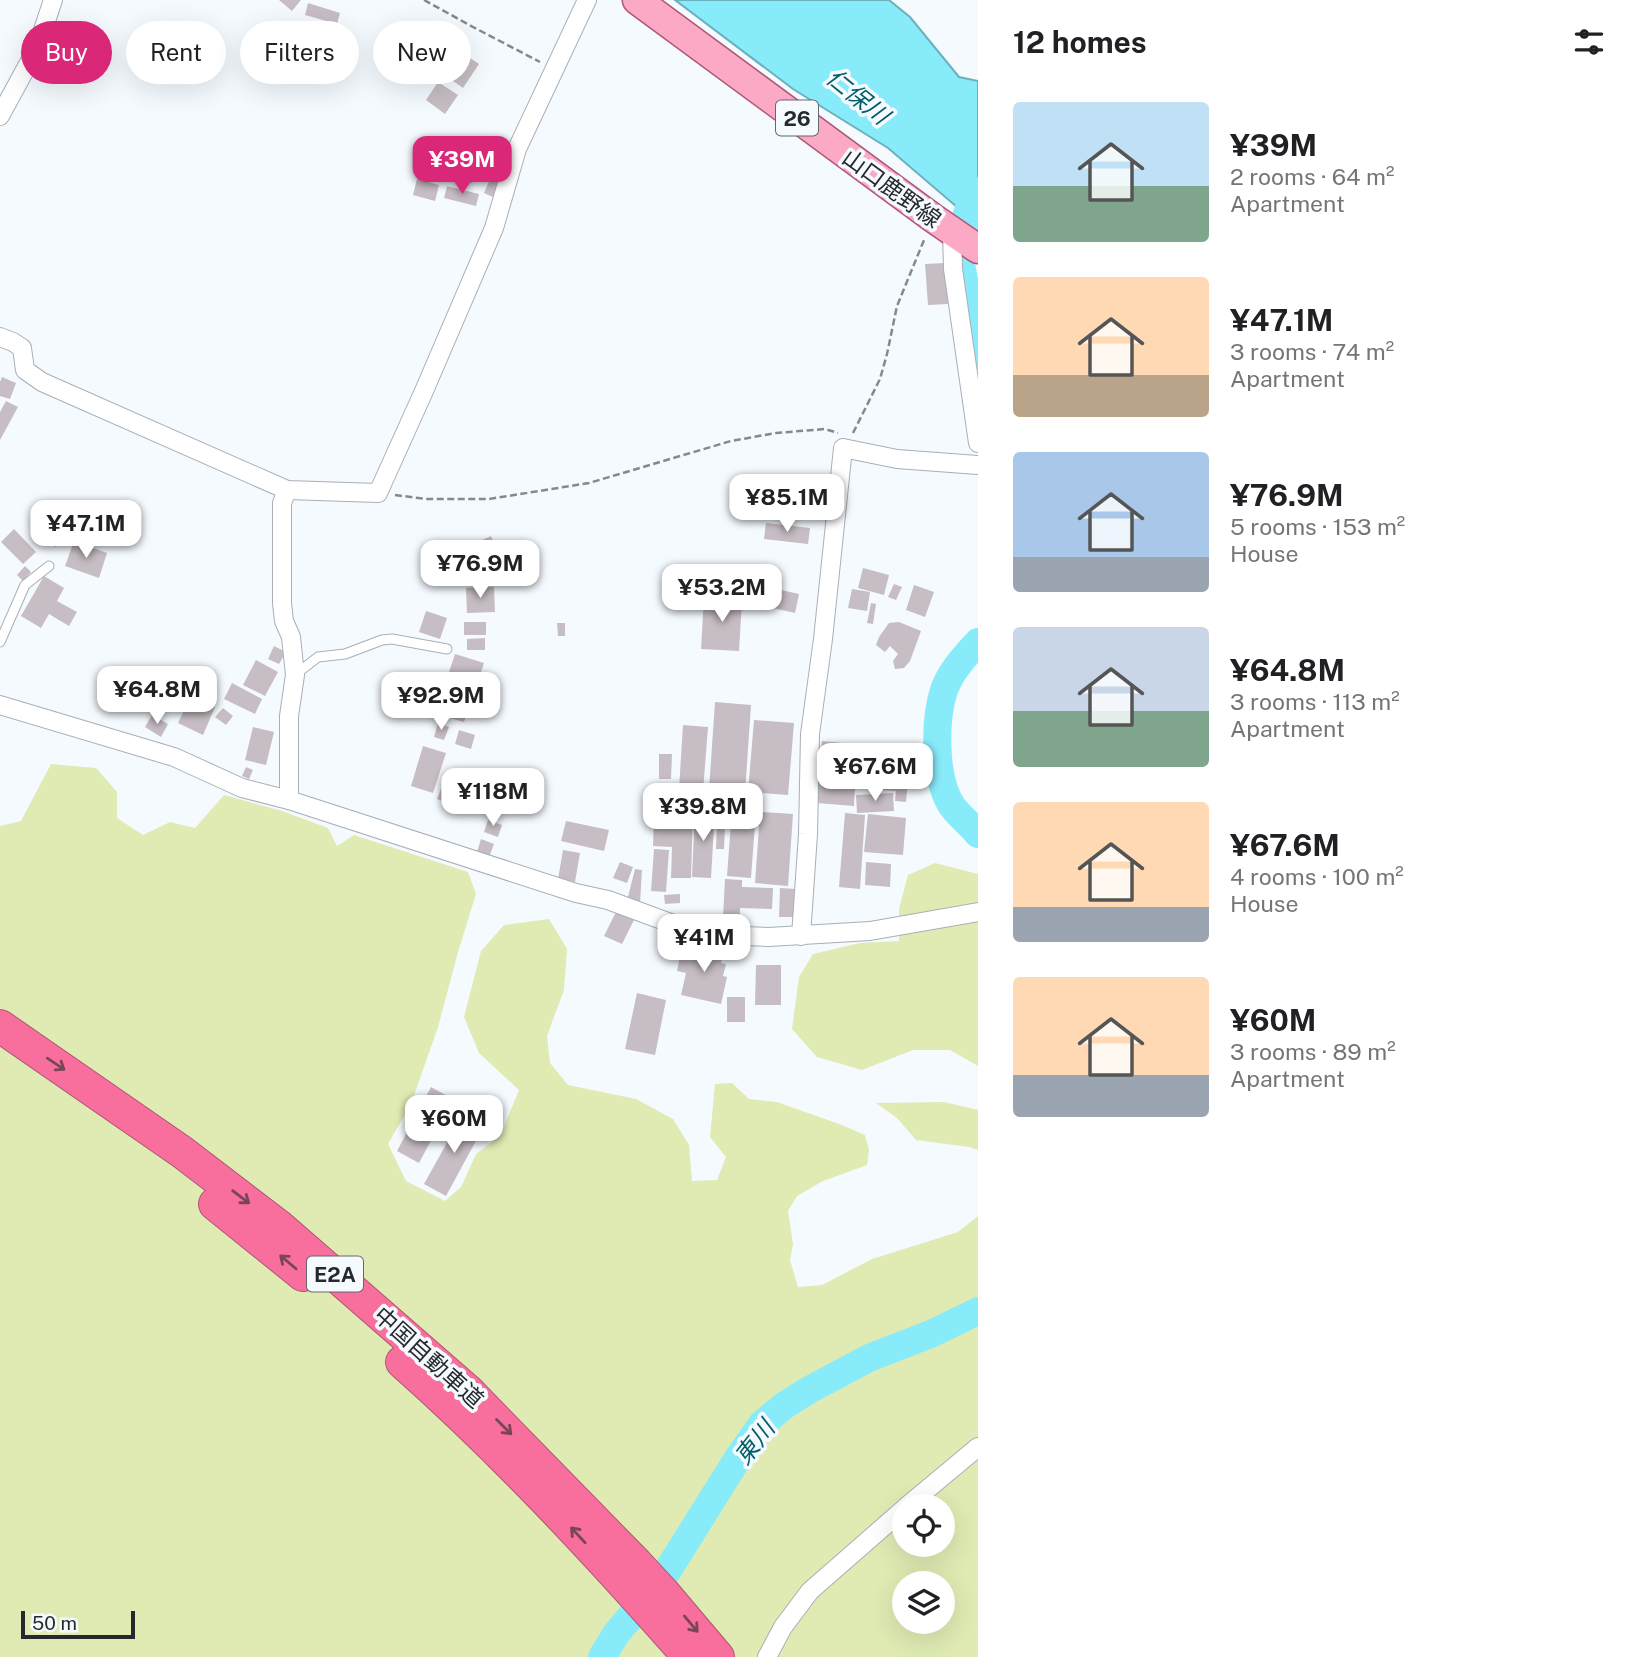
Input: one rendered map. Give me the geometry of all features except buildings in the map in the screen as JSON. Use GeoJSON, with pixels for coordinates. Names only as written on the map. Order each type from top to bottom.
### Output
{"type":"FeatureCollection","features":[{"type":"Feature","properties":{"kind":"highway","name":"中国自動車道"},"geometry":{"type":"LineString","coordinates":[[0,1026],[182,1152],[280,1227],[467,1390],[656,1602],[718,1657]]}},
{"type":"Feature","properties":{"kind":"highway","name":"中国自動車道"},"geometry":{"type":"LineString","coordinates":[[0,1052],[167,1167],[272,1249],[448,1402],[631,1574]]}},
{"type":"Feature","properties":{"kind":"highway","name":"中国自動車道"},"geometry":{"type":"LineString","coordinates":[[656,1602],[689,1657]]}},
{"type":"Feature","properties":{"kind":"main road","name":"山口鹿野線"},"geometry":{"type":"LineString","coordinates":[[637,0],[958,235]]}},
{"type":"Feature","properties":{"kind":"street"},"geometry":{"type":"LineString","coordinates":[[0,116],[37,48],[53,0]]}},
{"type":"Feature","properties":{"kind":"street"},"geometry":{"type":"LineString","coordinates":[[0,337],[22,348],[25,370],[42,382],[287,490],[378,493],[494,228],[517,149],[587,0]]}},
{"type":"Feature","properties":{"kind":"street"},"geometry":{"type":"LineString","coordinates":[[958,235],[953,269],[978,443]]}},
{"type":"Feature","properties":{"kind":"street"},"geometry":{"type":"LineString","coordinates":[[802,936],[810,734],[843,448],[897,459],[978,465]]}},
{"type":"Feature","properties":{"kind":"street"},"geometry":{"type":"LineString","coordinates":[[287,490],[282,503],[282,603],[284,621],[291,637],[295,676],[289,716],[289,800]]}},
{"type":"Feature","properties":{"kind":"street"},"geometry":{"type":"LineString","coordinates":[[0,705],[174,757],[242,788],[289,800],[576,893],[608,900],[681,927],[717,935],[769,937],[870,931],[978,912]]}},
{"type":"Feature","properties":{"kind":"street"},"geometry":{"type":"LineString","coordinates":[[921,1494],[978,1447]]}},
{"type":"Feature","properties":{"kind":"street"},"geometry":{"type":"LineString","coordinates":[[767,1657],[783,1627],[810,1591],[892,1518]]}},
{"type":"Feature","properties":{"kind":"lane"},"geometry":{"type":"LineString","coordinates":[[0,642],[24,585],[49,566]]}},
{"type":"Feature","properties":{"kind":"lane"},"geometry":{"type":"LineString","coordinates":[[295,676],[318,657],[345,654],[382,640],[392,639],[447,649]]}},
{"type":"Feature","properties":{"kind":"path"},"geometry":{"type":"LineString","coordinates":[[424,0],[555,69]]}},
{"type":"Feature","properties":{"kind":"path"},"geometry":{"type":"LineString","coordinates":[[851,436],[880,379],[897,306],[958,235]]}},
{"type":"Feature","properties":{"kind":"path"},"geometry":{"type":"LineString","coordinates":[[378,493],[426,499],[489,499],[589,483],[731,441],[776,433],[825,429],[838,433]]}},
{"type":"Feature","properties":{"kind":"green space"},"geometry":{"type":"Polygon","coordinates":[[[51,764],[96,768],[117,792],[117,818],[143,835],[170,822],[195,828],[224,795],[282,811],[328,828],[337,846],[354,835],[468,872],[476,894],[438,1027],[411,1104],[388,1144],[406,1181],[445,1201],[461,1187],[476,1154],[500,1136],[519,1090],[479,1053],[464,1017],[481,951],[504,925],[549,919],[567,949],[564,990],[547,1036],[550,1063],[568,1085],[636,1099],[673,1119],[689,1145],[692,1181],[717,1180],[726,1157],[710,1137],[715,1084],[732,1083],[749,1099],[777,1102],[865,1135],[869,1150],[867,1165],[823,1181],[797,1196],[788,1211],[793,1244],[790,1260],[798,1287],[822,1285],[872,1259],[958,1232],[978,1216],[978,1657],[0,1657],[0,826],[21,821],[51,764]]]}},
{"type":"Feature","properties":{"kind":"green space"},"geometry":{"type":"Polygon","coordinates":[[[935,863],[978,874],[978,1066],[950,1050],[913,1050],[862,1070],[817,1057],[792,1029],[799,977],[813,954],[860,943],[899,941],[899,909],[908,875],[935,863]]]}},
{"type":"Feature","properties":{"kind":"green space"},"geometry":{"type":"Polygon","coordinates":[[[944,1102],[978,1110],[978,1150],[916,1140],[897,1118],[876,1103],[944,1102]]]}},
{"type":"Feature","properties":{"kind":"water","name":"仁保川"},"geometry":{"type":"Polygon","coordinates":[[[675,0],[889,0],[910,17],[959,77],[978,81],[978,225],[888,148],[793,89],[675,0]]]}},
{"type":"Feature","properties":{"kind":"waterway","name":"東川"},"geometry":{"type":"LineString","coordinates":[[975,191],[966,217],[961,264],[978,356]]}},
{"type":"Feature","properties":{"kind":"waterway","name":"東川"},"geometry":{"type":"LineString","coordinates":[[978,642],[958,664],[947,683],[937,733],[939,766],[946,795],[955,810],[978,834]]}},
{"type":"Feature","properties":{"kind":"waterway","name":"東川"},"geometry":{"type":"LineString","coordinates":[[602,1657],[616,1634],[663,1578],[762,1424],[809,1390],[869,1358],[933,1333],[978,1311]]}}]}
